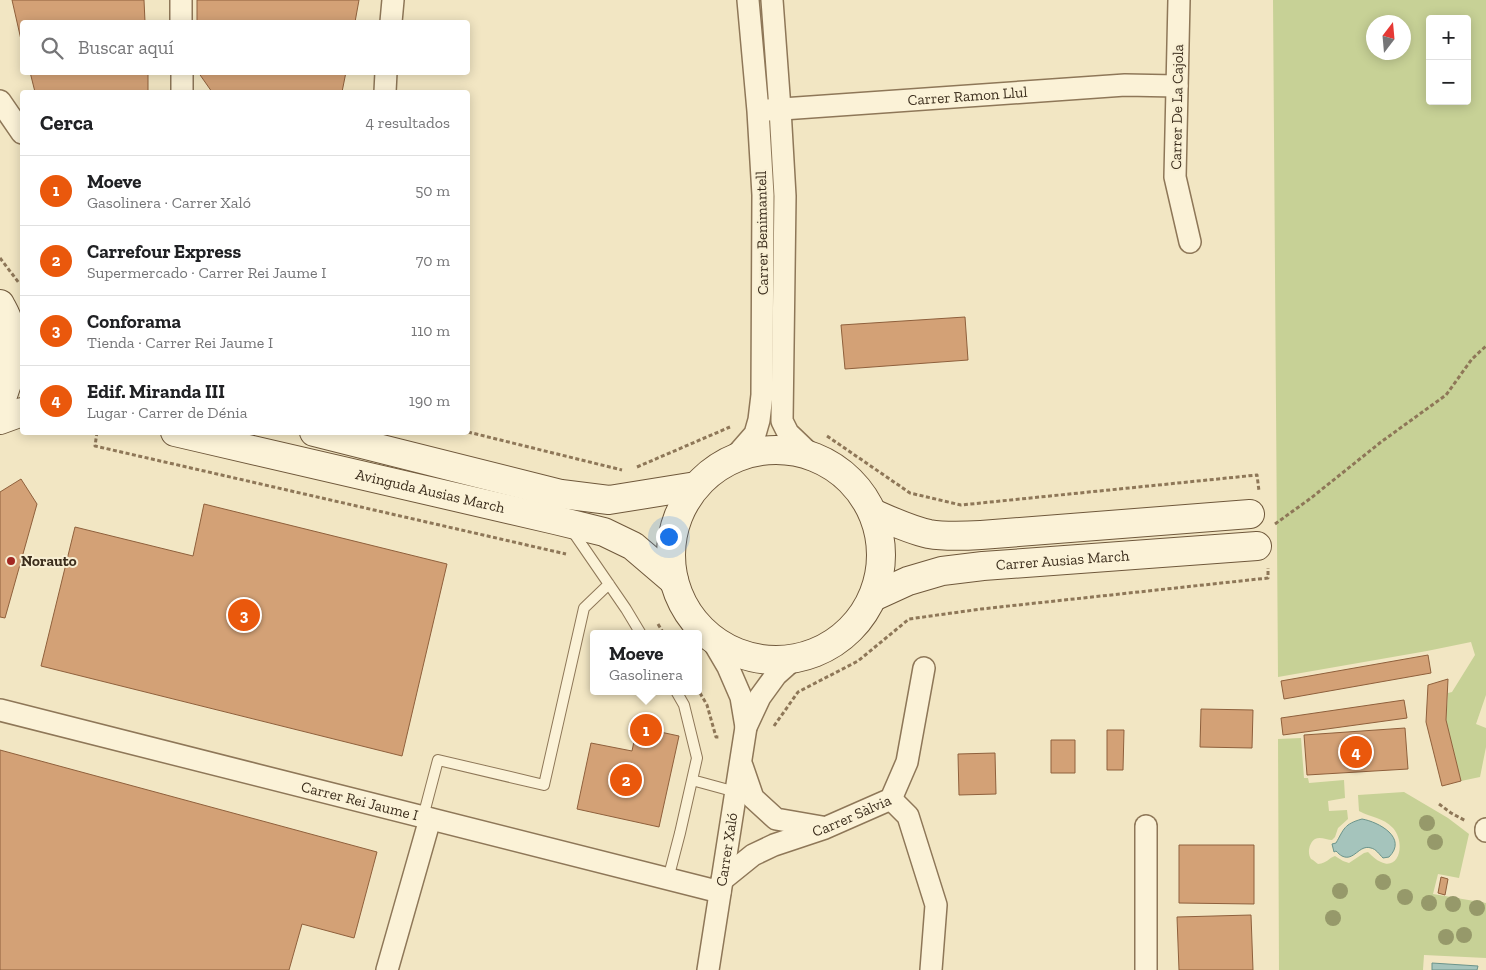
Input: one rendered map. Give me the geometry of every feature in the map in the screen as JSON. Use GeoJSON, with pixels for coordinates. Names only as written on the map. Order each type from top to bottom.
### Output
{"type":"FeatureCollection","features":[{"type":"Feature","properties":{"kind":"main road"},"geometry":{"type":"LineString","coordinates":[[0,401],[4,393],[11,358],[10,321]]}},
{"type":"Feature","properties":{"kind":"main road"},"geometry":{"type":"LineString","coordinates":[[0,420],[20,413]]}},
{"type":"Feature","properties":{"kind":"main road","name":"Avinguda Ausias March"},"geometry":{"type":"LineString","coordinates":[[188,435],[604,532],[633,546],[674,581]]}},
{"type":"Feature","properties":{"kind":"main road","name":"Avinguda Ausias March"},"geometry":{"type":"LineString","coordinates":[[326,435],[560,494],[609,500],[696,486]]}},
{"type":"Feature","properties":{"kind":"main road"},"geometry":{"type":"LineString","coordinates":[[816,444],[830,464],[848,477],[862,494],[873,513],[880,534],[882,555],[880,576],[873,597],[860,619],[842,638],[819,651],[794,659],[765,660],[736,653],[711,638],[694,622],[682,603],[674,581],[670,556],[673,531],[682,507],[696,486],[714,470],[734,458],[759,450],[785,450],[816,444]]}},
{"type":"Feature","properties":{"kind":"main road","name":"Carrer Ausias March"},"geometry":{"type":"LineString","coordinates":[[873,513],[928,534],[947,536],[1261,529]]}},
{"type":"Feature","properties":{"kind":"main road","name":"Carrer Ausias March"},"geometry":{"type":"LineString","coordinates":[[873,597],[908,581],[942,571],[1261,529]]}},
{"type":"Feature","properties":{"kind":"street"},"geometry":{"type":"LineString","coordinates":[[181,0],[181,20]]}},
{"type":"Feature","properties":{"kind":"street"},"geometry":{"type":"LineString","coordinates":[[391,20],[393,0]]}},
{"type":"Feature","properties":{"kind":"street","name":"Carrer Benimantell"},"geometry":{"type":"LineString","coordinates":[[734,458],[755,434],[762,395],[763,195],[758,110],[748,0]]}},
{"type":"Feature","properties":{"kind":"street","name":"Carrer Benimantell"},"geometry":{"type":"LineString","coordinates":[[772,0],[785,196],[782,421],[788,433],[816,444]]}},
{"type":"Feature","properties":{"kind":"street","name":"Carrer De La Cajola"},"geometry":{"type":"LineString","coordinates":[[1179,0],[1176,86],[1176,176],[1190,242]]}},
{"type":"Feature","properties":{"kind":"street"},"geometry":{"type":"LineString","coordinates":[[182,75],[182,90]]}},
{"type":"Feature","properties":{"kind":"street"},"geometry":{"type":"LineString","coordinates":[[385,90],[386,75]]}},
{"type":"Feature","properties":{"kind":"street","name":"Carrer Ramon Llul"},"geometry":{"type":"LineString","coordinates":[[758,110],[1125,85],[1176,86]]}},
{"type":"Feature","properties":{"kind":"street"},"geometry":{"type":"LineString","coordinates":[[0,101],[20,130]]}},
{"type":"Feature","properties":{"kind":"street","name":"Carrer Xaló"},"geometry":{"type":"LineString","coordinates":[[708,970],[746,727],[742,697],[728,666],[711,638]]}},
{"type":"Feature","properties":{"kind":"street","name":"Carrer Xaló"},"geometry":{"type":"LineString","coordinates":[[746,727],[760,697],[776,675],[794,659]]}},
{"type":"Feature","properties":{"kind":"street","name":"Carrer Sàlvia"},"geometry":{"type":"LineString","coordinates":[[741,762],[753,798],[776,819],[825,828],[891,799],[907,762],[924,668]]}},
{"type":"Feature","properties":{"kind":"street","name":"Carrer Rei Jaume I"},"geometry":{"type":"LineString","coordinates":[[0,710],[668,879],[721,886]]}},
{"type":"Feature","properties":{"kind":"street","name":"Carrer Sàlvia"},"geometry":{"type":"LineString","coordinates":[[891,799],[908,816],[936,905],[931,970]]}},
{"type":"Feature","properties":{"kind":"street"},"geometry":{"type":"LineString","coordinates":[[387,970],[427,818]]}},
{"type":"Feature","properties":{"kind":"street"},"geometry":{"type":"LineString","coordinates":[[1146,826],[1146,970]]}},
{"type":"Feature","properties":{"kind":"street"},"geometry":{"type":"LineString","coordinates":[[721,886],[753,856],[774,845],[825,828]]}},
{"type":"Feature","properties":{"kind":"lane"},"geometry":{"type":"LineString","coordinates":[[568,524],[638,630]]}},
{"type":"Feature","properties":{"kind":"lane"},"geometry":{"type":"LineString","coordinates":[[427,818],[438,760],[544,785],[584,608],[609,584]]}},
{"type":"Feature","properties":{"kind":"lane"},"geometry":{"type":"LineString","coordinates":[[668,879],[697,758],[684,705],[678,695]]}},
{"type":"Feature","properties":{"kind":"lane"},"geometry":{"type":"LineString","coordinates":[[692,780],[736,792]]}},
{"type":"Feature","properties":{"kind":"path"},"geometry":{"type":"LineString","coordinates":[[0,258],[20,285]]}},
{"type":"Feature","properties":{"kind":"path"},"geometry":{"type":"LineString","coordinates":[[1261,529],[1311,498],[1381,442],[1446,395],[1472,359],[1486,346]]}},
{"type":"Feature","properties":{"kind":"path"},"geometry":{"type":"LineString","coordinates":[[637,468],[725,428],[759,420]]}},
{"type":"Feature","properties":{"kind":"path"},"geometry":{"type":"LineString","coordinates":[[470,432],[628,472]]}},
{"type":"Feature","properties":{"kind":"path"},"geometry":{"type":"LineString","coordinates":[[97,435],[96,446],[592,560]]}},
{"type":"Feature","properties":{"kind":"path"},"geometry":{"type":"LineString","coordinates":[[771,730],[798,692],[858,661],[909,619],[981,608],[1268,578],[1261,529],[1257,475],[961,505],[910,493],[816,444]]}},
{"type":"Feature","properties":{"kind":"path"},"geometry":{"type":"LineString","coordinates":[[653,617],[661,630]]}},
{"type":"Feature","properties":{"kind":"path"},"geometry":{"type":"LineString","coordinates":[[1439,804],[1451,813],[1486,830]]}},
{"type":"Feature","properties":{"kind":"green space"},"geometry":{"type":"Polygon","coordinates":[[[1273,0],[1486,0],[1486,695],[1476,724],[1486,728],[1486,747],[1480,777],[1461,781],[1446,720],[1448,693],[1452,692],[1475,655],[1471,642],[1278,677],[1273,0]]]}},
{"type":"Feature","properties":{"kind":"green space"},"geometry":{"type":"Polygon","coordinates":[[[1301,738],[1304,778],[1308,778],[1309,783],[1344,780],[1345,798],[1328,801],[1329,811],[1347,810],[1348,819],[1338,828],[1332,840],[1319,838],[1313,841],[1309,851],[1311,859],[1318,864],[1324,863],[1335,856],[1349,863],[1368,852],[1381,862],[1392,863],[1399,854],[1400,848],[1397,834],[1389,824],[1359,811],[1358,795],[1404,792],[1448,818],[1469,834],[1459,878],[1438,874],[1433,894],[1486,903],[1486,958],[1424,955],[1423,970],[1279,970],[1278,739],[1301,738]]]}},
{"type":"Feature","properties":{"kind":"water"},"geometry":{"type":"Polygon","coordinates":[[[1362,819],[1383,827],[1393,837],[1395,843],[1394,850],[1389,857],[1383,858],[1374,849],[1367,847],[1350,857],[1342,856],[1336,851],[1334,852],[1332,844],[1336,843],[1345,828],[1351,823],[1362,819]]]}},
{"type":"Feature","properties":{"kind":"water"},"geometry":{"type":"Polygon","coordinates":[[[1432,963],[1478,966],[1477,970],[1432,970],[1432,963]]]}},
{"type":"Feature","properties":{"kind":"building"},"geometry":{"type":"Polygon","coordinates":[[[12,0],[144,0],[145,20],[20,20],[20,35],[12,0]]]}},
{"type":"Feature","properties":{"kind":"building"},"geometry":{"type":"Polygon","coordinates":[[[197,0],[359,0],[355,20],[197,20],[197,0]]]}},
{"type":"Feature","properties":{"kind":"building"},"geometry":{"type":"Polygon","coordinates":[[[31,75],[148,75],[148,90],[34,90],[31,75]]]}},
{"type":"Feature","properties":{"kind":"building"},"geometry":{"type":"Polygon","coordinates":[[[200,75],[345,75],[342,90],[211,90],[200,75]]]}},
{"type":"Feature","properties":{"kind":"building"},"geometry":{"type":"Polygon","coordinates":[[[965,317],[968,360],[845,369],[841,325],[965,317]]]}},
{"type":"Feature","properties":{"kind":"building","name":"Norauto"},"geometry":{"type":"Polygon","coordinates":[[[21,479],[37,504],[5,618],[0,617],[0,492],[21,479]]]}},
{"type":"Feature","properties":{"kind":"building"},"geometry":{"type":"Polygon","coordinates":[[[204,504],[447,564],[402,756],[41,666],[75,527],[193,556],[204,504]]]}},
{"type":"Feature","properties":{"kind":"building"},"geometry":{"type":"Polygon","coordinates":[[[1428,655],[1431,673],[1284,699],[1281,681],[1428,655]]]}},
{"type":"Feature","properties":{"kind":"building"},"geometry":{"type":"Polygon","coordinates":[[[1448,679],[1446,720],[1461,781],[1442,786],[1426,722],[1428,685],[1448,679]]]}},
{"type":"Feature","properties":{"kind":"building"},"geometry":{"type":"Polygon","coordinates":[[[1404,700],[1407,718],[1283,735],[1281,718],[1404,700]]]}},
{"type":"Feature","properties":{"kind":"building"},"geometry":{"type":"Polygon","coordinates":[[[1201,709],[1253,710],[1252,748],[1200,747],[1201,709]]]}},
{"type":"Feature","properties":{"kind":"building"},"geometry":{"type":"Polygon","coordinates":[[[637,727],[679,736],[659,827],[577,809],[591,743],[632,751],[637,727]]]}},
{"type":"Feature","properties":{"kind":"building"},"geometry":{"type":"Polygon","coordinates":[[[1405,728],[1408,769],[1307,775],[1304,735],[1405,728]]]}},
{"type":"Feature","properties":{"kind":"building"},"geometry":{"type":"Polygon","coordinates":[[[1107,730],[1124,730],[1123,770],[1107,770],[1107,730]]]}},
{"type":"Feature","properties":{"kind":"building"},"geometry":{"type":"Polygon","coordinates":[[[1051,740],[1075,740],[1075,773],[1051,773],[1051,740]]]}},
{"type":"Feature","properties":{"kind":"building"},"geometry":{"type":"Polygon","coordinates":[[[0,750],[377,852],[354,938],[302,924],[289,970],[0,970],[0,750]]]}},
{"type":"Feature","properties":{"kind":"building"},"geometry":{"type":"Polygon","coordinates":[[[995,753],[996,794],[959,795],[958,754],[995,753]]]}},
{"type":"Feature","properties":{"kind":"building"},"geometry":{"type":"Polygon","coordinates":[[[1179,845],[1254,845],[1254,904],[1179,903],[1179,845]]]}},
{"type":"Feature","properties":{"kind":"building"},"geometry":{"type":"Polygon","coordinates":[[[1441,877],[1448,879],[1445,895],[1438,893],[1441,877]]]}},
{"type":"Feature","properties":{"kind":"building"},"geometry":{"type":"Polygon","coordinates":[[[1251,915],[1253,970],[1179,970],[1177,917],[1251,915]]]}},
{"type":"Feature","properties":{"kind":"place","name":"Norauto"},"geometry":{"type":"Point","coordinates":[11,561]}},
{"type":"Feature","properties":{"kind":"place","name":"Conforama"},"geometry":{"type":"Point","coordinates":[244,615]}},
{"type":"Feature","properties":{"kind":"place","name":"Moeve"},"geometry":{"type":"Point","coordinates":[646,730]}},
{"type":"Feature","properties":{"kind":"place","name":"Edif. Miranda III"},"geometry":{"type":"Point","coordinates":[1356,752]}},
{"type":"Feature","properties":{"kind":"place","name":"Carrefour Express"},"geometry":{"type":"Point","coordinates":[626,780]}}]}
